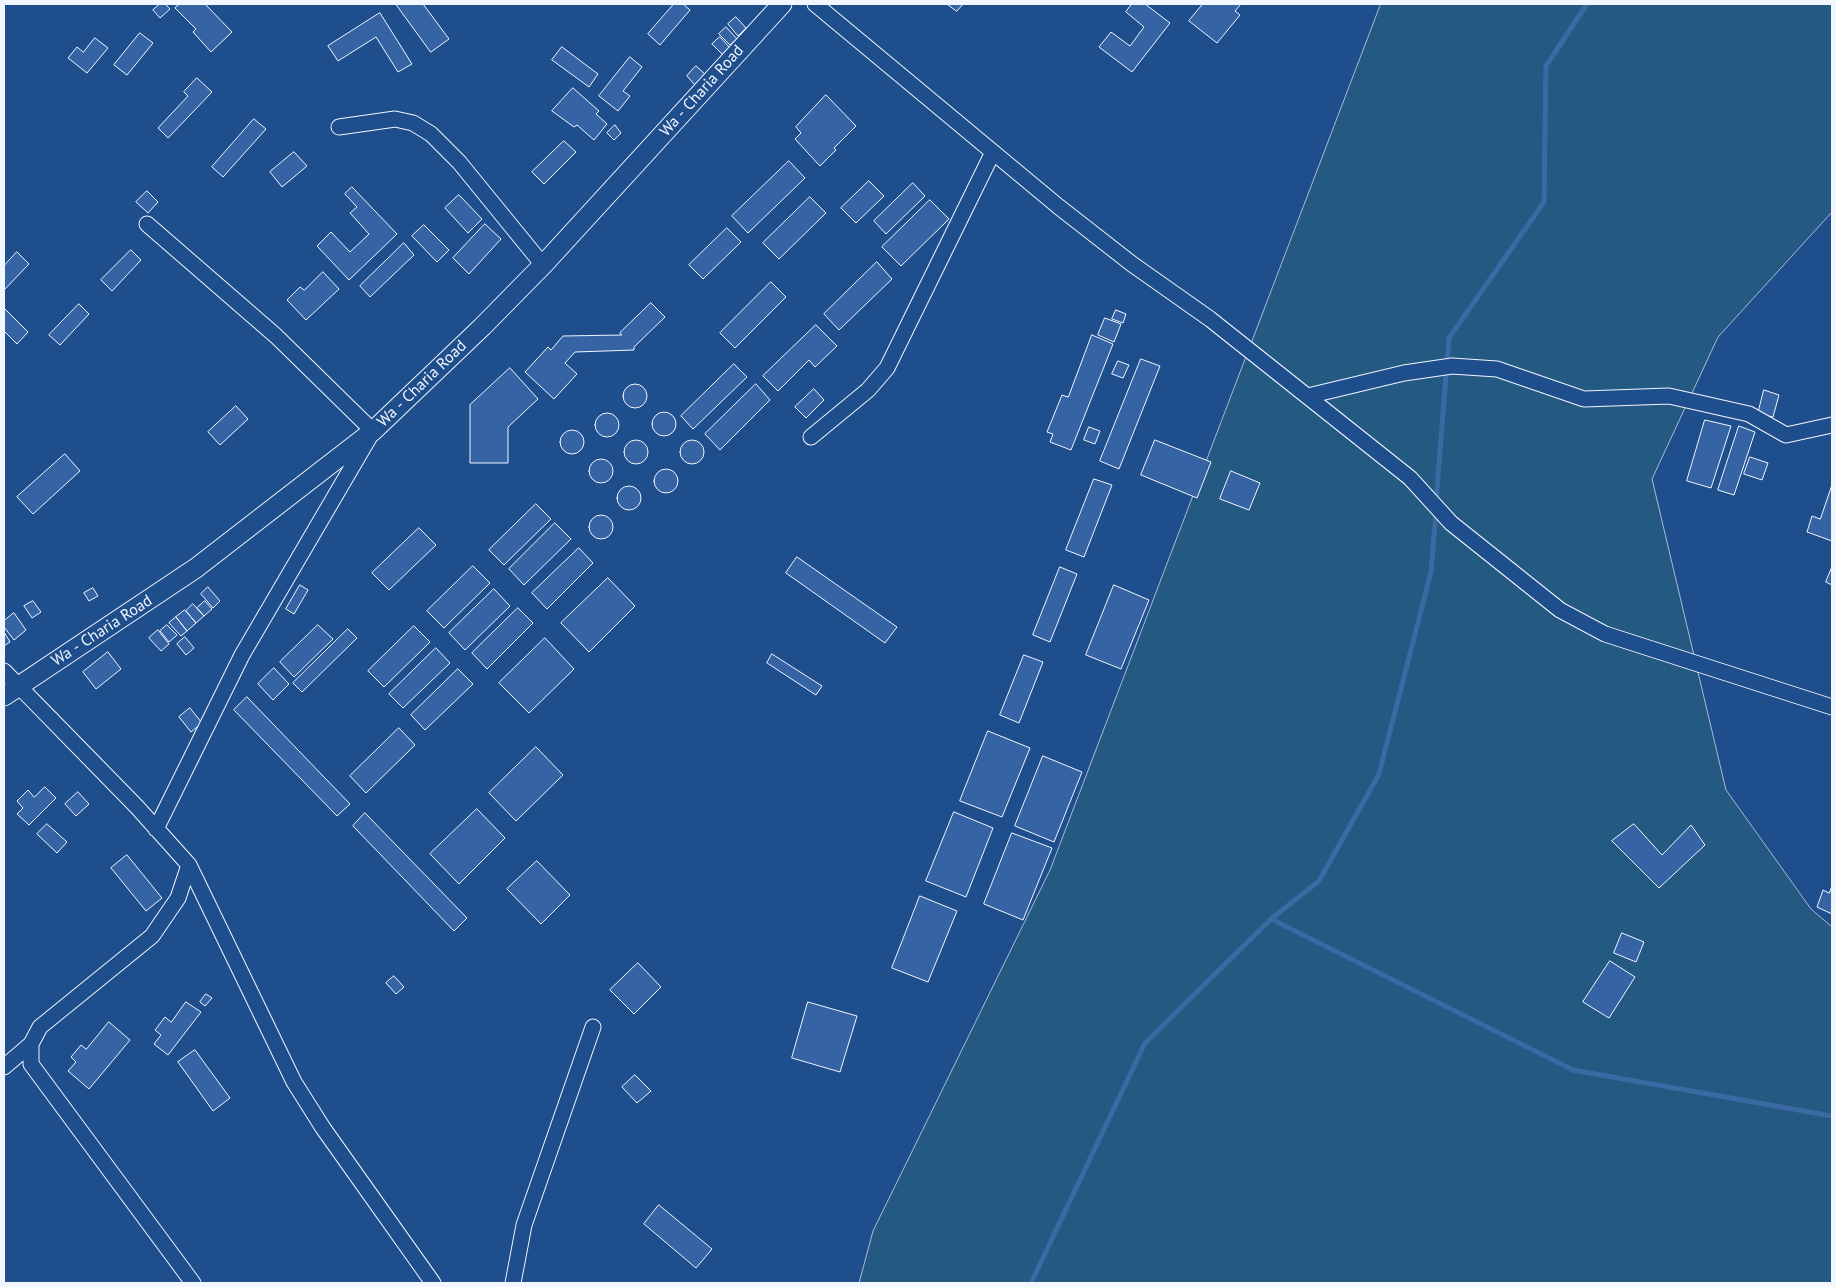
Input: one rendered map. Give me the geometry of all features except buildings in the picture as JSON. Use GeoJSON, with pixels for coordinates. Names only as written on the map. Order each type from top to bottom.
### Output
{"type":"FeatureCollection","features":[{"type":"Feature","properties":{"kind":"street","name":"Wa - Charia Road"},"geometry":{"type":"LineString","coordinates":[[11,691],[196,568],[372,431],[482,327],[543,265],[782,4]]}},
{"type":"Feature","properties":{"kind":"street"},"geometry":{"type":"LineString","coordinates":[[815,4],[993,152],[1125,258],[1210,319],[1410,478],[1451,523],[1560,610],[1605,634],[1832,708]]}},
{"type":"Feature","properties":{"kind":"street"},"geometry":{"type":"LineString","coordinates":[[339,127],[395,119],[414,123],[431,134],[459,162],[543,265]]}},
{"type":"Feature","properties":{"kind":"street"},"geometry":{"type":"LineString","coordinates":[[811,437],[868,390],[887,368],[993,152]]}},
{"type":"Feature","properties":{"kind":"street"},"geometry":{"type":"LineString","coordinates":[[147,224],[276,336],[372,431],[242,654],[156,829]]}},
{"type":"Feature","properties":{"kind":"street"},"geometry":{"type":"LineString","coordinates":[[1308,396],[1404,373],[1452,366],[1497,369],[1584,399],[1669,396],[1749,414],[1786,436],[1832,425]]}},
{"type":"Feature","properties":{"kind":"street"},"geometry":{"type":"LineString","coordinates":[[4,671],[11,691],[156,829],[189,865],[294,1082],[323,1128],[432,1283]]}},
{"type":"Feature","properties":{"kind":"street"},"geometry":{"type":"LineString","coordinates":[[4,1067],[31,1044],[40,1027],[152,936],[178,898],[189,865]]}},
{"type":"Feature","properties":{"kind":"street"},"geometry":{"type":"LineString","coordinates":[[513,1283],[524,1225],[593,1027]]}},
{"type":"Feature","properties":{"kind":"street"},"geometry":{"type":"LineString","coordinates":[[31,1044],[31,1064],[192,1283]]}},
{"type":"Feature","properties":{"kind":"shaded area"},"geometry":{"type":"Polygon","coordinates":[[[1381,4],[1832,4],[1832,212],[1718,337],[1652,479],[1726,790],[1811,909],[1832,927],[1832,1283],[859,1283],[873,1231],[1050,870],[1381,4]]]}},
{"type":"Feature","properties":{"kind":"waterway"},"geometry":{"type":"LineString","coordinates":[[1436,502],[1449,338],[1544,202],[1546,66],[1587,4]]}},
{"type":"Feature","properties":{"kind":"waterway"},"geometry":{"type":"LineString","coordinates":[[1031,1283],[1145,1043],[1271,919],[1319,881],[1379,774],[1431,572],[1436,511]]}},
{"type":"Feature","properties":{"kind":"waterway"},"geometry":{"type":"LineString","coordinates":[[1271,919],[1573,1070],[1832,1116]]}}]}
